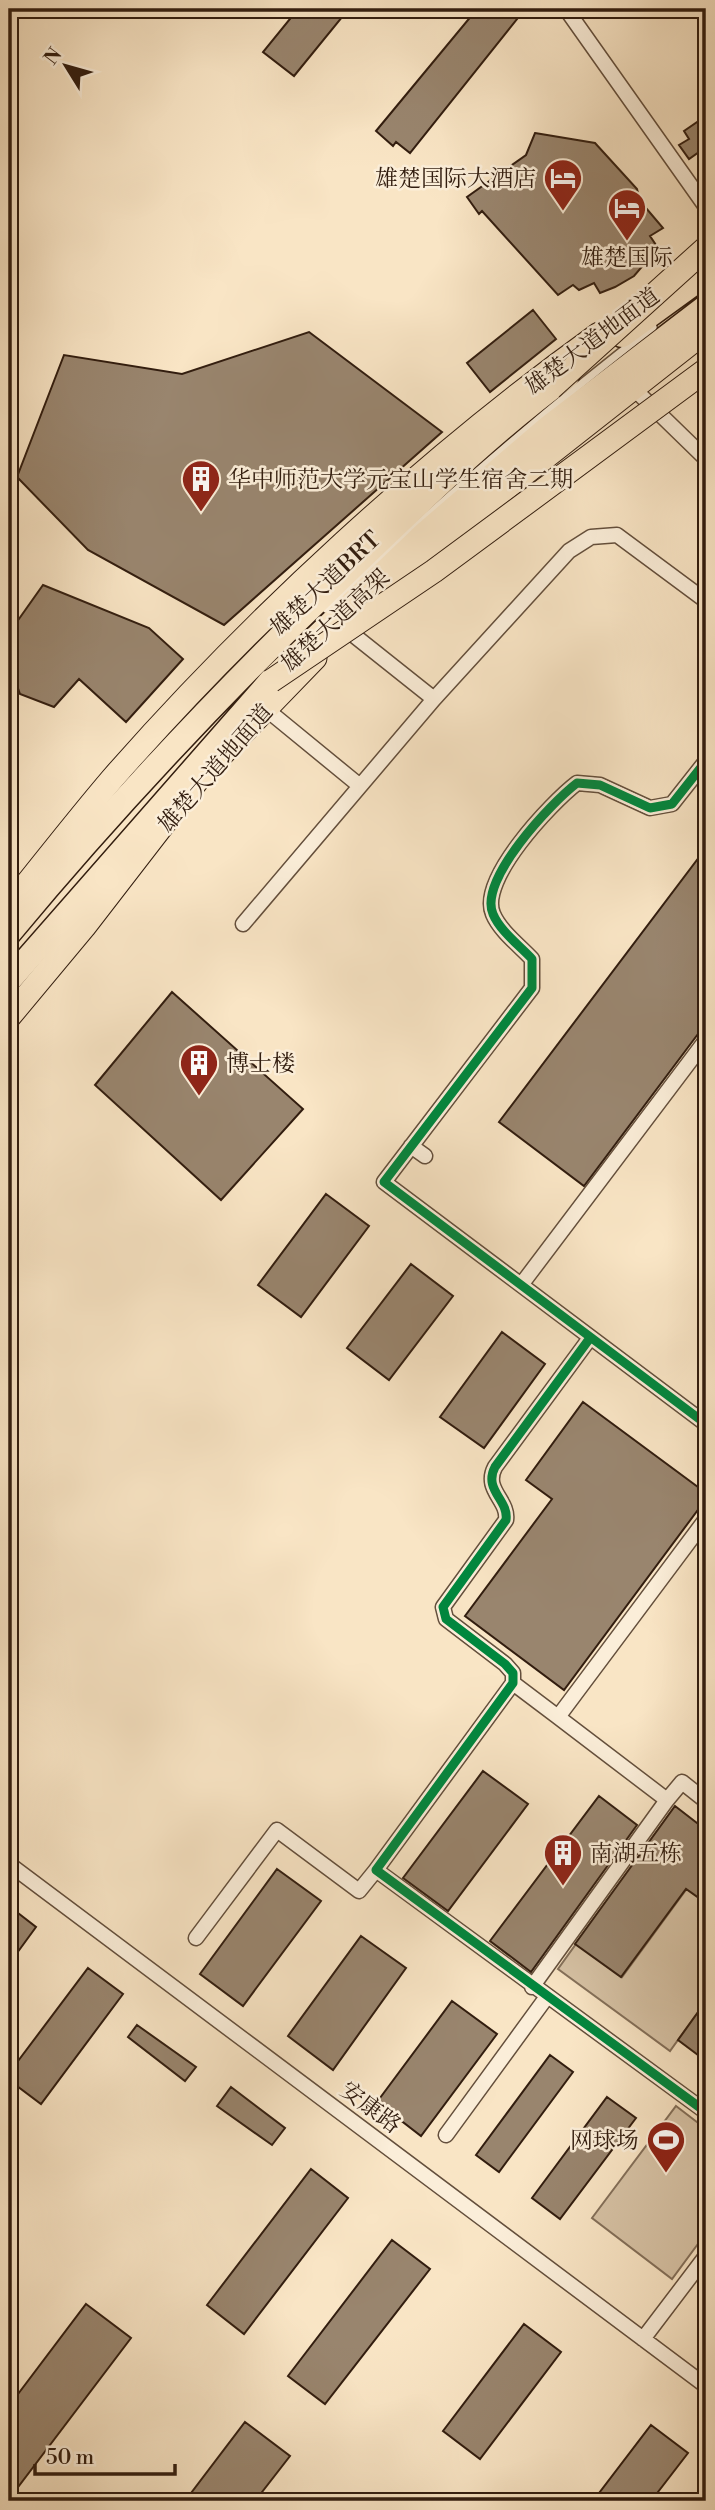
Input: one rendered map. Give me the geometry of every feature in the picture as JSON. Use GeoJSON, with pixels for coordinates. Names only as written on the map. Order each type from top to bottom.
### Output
{"type":"FeatureCollection","features":[{"type":"Feature","properties":{"kind":"highway","name":"雄楚大道高架"},"geometry":{"type":"LineString","coordinates":[[9,933],[64,866],[247,668],[420,502],[551,388],[706,274]]}},
{"type":"Feature","properties":{"kind":"highway","name":"雄楚大道高架"},"geometry":{"type":"LineString","coordinates":[[9,980],[271,681],[428,532],[548,428],[706,307]]}},
{"type":"Feature","properties":{"kind":"main road"},"geometry":{"type":"LineString","coordinates":[[551,388],[706,248]]}},
{"type":"Feature","properties":{"kind":"main road","name":"雄楚大道地面道"},"geometry":{"type":"LineString","coordinates":[[9,906],[113,779],[228,656],[299,588],[412,484],[551,368],[706,256]]}},
{"type":"Feature","properties":{"kind":"main road","name":"雄楚大道地面道"},"geometry":{"type":"LineString","coordinates":[[9,1017],[200,778],[346,629],[454,529],[706,331]]}},
{"type":"Feature","properties":{"kind":"main road"},"geometry":{"type":"LineString","coordinates":[[271,681],[434,571],[706,370]]}},
{"type":"Feature","properties":{"kind":"street"},"geometry":{"type":"LineString","coordinates":[[566,9],[706,207]]}},
{"type":"Feature","properties":{"kind":"street"},"geometry":{"type":"LineString","coordinates":[[632,387],[706,459]]}},
{"type":"Feature","properties":{"kind":"street"},"geometry":{"type":"LineString","coordinates":[[243,924],[434,699],[569,551],[591,537],[617,535],[706,601]]}},
{"type":"Feature","properties":{"kind":"street"},"geometry":{"type":"LineString","coordinates":[[346,629],[434,699]]}},
{"type":"Feature","properties":{"kind":"street"},"geometry":{"type":"LineString","coordinates":[[266,709],[360,786]]}},
{"type":"Feature","properties":{"kind":"street"},"geometry":{"type":"LineString","coordinates":[[706,761],[673,804],[650,807],[600,785],[577,783],[555,801],[501,871],[491,891],[493,914],[533,959],[532,988],[384,1182],[706,1424]]}},
{"type":"Feature","properties":{"kind":"street"},"geometry":{"type":"LineString","coordinates":[[521,1285],[701,1058],[706,1040]]}},
{"type":"Feature","properties":{"kind":"street"},"geometry":{"type":"LineString","coordinates":[[411,1146],[425,1156]]}},
{"type":"Feature","properties":{"kind":"street"},"geometry":{"type":"LineString","coordinates":[[196,1938],[276,1830],[359,1891],[513,1683],[513,1673],[505,1664],[446,1619],[443,1607],[506,1520],[505,1509],[492,1486],[491,1478],[495,1467],[590,1338]]}},
{"type":"Feature","properties":{"kind":"street"},"geometry":{"type":"LineString","coordinates":[[558,1717],[706,1520]]}},
{"type":"Feature","properties":{"kind":"street"},"geometry":{"type":"LineString","coordinates":[[513,1683],[667,1800]]}},
{"type":"Feature","properties":{"kind":"street"},"geometry":{"type":"LineString","coordinates":[[533,1987],[682,1782],[706,1801]]}},
{"type":"Feature","properties":{"kind":"street","name":"安康路"},"geometry":{"type":"LineString","coordinates":[[9,1864],[706,2386]]}},
{"type":"Feature","properties":{"kind":"street"},"geometry":{"type":"LineString","coordinates":[[376,1870],[546,1998],[706,2112]]}},
{"type":"Feature","properties":{"kind":"street"},"geometry":{"type":"LineString","coordinates":[[446,2135],[546,1998]]}},
{"type":"Feature","properties":{"kind":"street"},"geometry":{"type":"LineString","coordinates":[[643,2339],[706,2256]]}},
{"type":"Feature","properties":{"kind":"lane","name":"雄楚大道BRT"},"geometry":{"type":"LineString","coordinates":[[317,618],[436,505],[595,372],[656,325]]}},
{"type":"Feature","properties":{"kind":"lane"},"geometry":{"type":"LineString","coordinates":[[9,946],[99,843]]}},
{"type":"Feature","properties":{"kind":"shaded area"},"geometry":{"type":"Polygon","coordinates":[[[705,1864],[706,1872],[692,1892],[706,1903],[706,2001],[670,2051],[558,1969],[576,1944],[622,1977],[705,1864]]]}},
{"type":"Feature","properties":{"kind":"shaded area","name":"网球场"},"geometry":{"type":"Polygon","coordinates":[[[676,2106],[706,2129],[706,2233],[672,2279],[592,2218],[676,2106]]]}},
{"type":"Feature","properties":{"kind":"building"},"geometry":{"type":"Polygon","coordinates":[[[298,9],[334,9],[343,16],[294,76],[263,52],[298,9]]]}},
{"type":"Feature","properties":{"kind":"building"},"geometry":{"type":"Polygon","coordinates":[[[477,9],[525,9],[410,153],[396,142],[393,146],[376,131],[477,9]]]}},
{"type":"Feature","properties":{"kind":"building"},"geometry":{"type":"Polygon","coordinates":[[[706,116],[706,147],[689,159],[679,145],[689,139],[684,131],[706,116]]]}},
{"type":"Feature","properties":{"kind":"building","name":"雄楚国际大酒店"},"geometry":{"type":"Polygon","coordinates":[[[535,133],[595,143],[637,189],[640,201],[663,228],[650,236],[658,248],[634,276],[600,293],[594,283],[579,290],[573,285],[558,295],[482,211],[479,214],[467,197],[526,155],[535,133]]]}},
{"type":"Feature","properties":{"kind":"building"},"geometry":{"type":"Polygon","coordinates":[[[533,310],[556,339],[490,392],[467,363],[533,310]]]}},
{"type":"Feature","properties":{"kind":"building","name":"华中师范大学元宝山学生宿舍二期"},"geometry":{"type":"Polygon","coordinates":[[[309,332],[442,432],[224,625],[88,550],[17,477],[64,355],[182,374],[309,332]]]}},
{"type":"Feature","properties":{"kind":"building"},"geometry":{"type":"Polygon","coordinates":[[[43,585],[149,628],[183,659],[126,722],[79,679],[54,707],[20,694],[9,663],[9,633],[43,585]]]}},
{"type":"Feature","properties":{"kind":"building"},"geometry":{"type":"Polygon","coordinates":[[[706,848],[706,1030],[698,1034],[584,1186],[499,1122],[706,848]]]}},
{"type":"Feature","properties":{"kind":"building","name":"博士楼"},"geometry":{"type":"Polygon","coordinates":[[[172,992],[303,1109],[221,1200],[95,1085],[172,992]]]}},
{"type":"Feature","properties":{"kind":"building"},"geometry":{"type":"Polygon","coordinates":[[[326,1194],[369,1226],[301,1317],[258,1285],[326,1194]]]}},
{"type":"Feature","properties":{"kind":"building"},"geometry":{"type":"Polygon","coordinates":[[[411,1264],[453,1296],[389,1380],[347,1348],[411,1264]]]}},
{"type":"Feature","properties":{"kind":"building"},"geometry":{"type":"Polygon","coordinates":[[[502,1332],[545,1364],[484,1448],[440,1417],[502,1332]]]}},
{"type":"Feature","properties":{"kind":"building"},"geometry":{"type":"Polygon","coordinates":[[[583,1402],[706,1493],[706,1499],[564,1690],[465,1616],[552,1499],[526,1480],[583,1402]]]}},
{"type":"Feature","properties":{"kind":"building"},"geometry":{"type":"Polygon","coordinates":[[[483,1771],[528,1804],[448,1911],[403,1878],[483,1771]]]}},
{"type":"Feature","properties":{"kind":"building","name":"南湖五栋"},"geometry":{"type":"Polygon","coordinates":[[[599,1796],[637,1825],[531,1972],[490,1941],[599,1796]]]}},
{"type":"Feature","properties":{"kind":"building"},"geometry":{"type":"Polygon","coordinates":[[[675,1806],[706,1830],[706,1903],[686,1889],[621,1977],[575,1944],[675,1806]]]}},
{"type":"Feature","properties":{"kind":"building"},"geometry":{"type":"Polygon","coordinates":[[[277,1869],[321,1901],[243,2006],[200,1974],[277,1869]]]}},
{"type":"Feature","properties":{"kind":"building"},"geometry":{"type":"Polygon","coordinates":[[[9,1906],[36,1927],[9,1964],[9,1906]]]}},
{"type":"Feature","properties":{"kind":"building"},"geometry":{"type":"Polygon","coordinates":[[[361,1936],[406,1968],[333,2070],[288,2036],[361,1936]]]}},
{"type":"Feature","properties":{"kind":"building"},"geometry":{"type":"Polygon","coordinates":[[[88,1968],[123,1994],[41,2104],[9,2080],[9,2073],[88,1968]]]}},
{"type":"Feature","properties":{"kind":"building"},"geometry":{"type":"Polygon","coordinates":[[[452,2001],[497,2034],[421,2136],[377,2102],[452,2001]]]}},
{"type":"Feature","properties":{"kind":"building"},"geometry":{"type":"Polygon","coordinates":[[[706,2001],[706,2061],[678,2040],[706,2001]]]}},
{"type":"Feature","properties":{"kind":"building"},"geometry":{"type":"Polygon","coordinates":[[[137,2025],[196,2067],[185,2081],[128,2037],[137,2025]]]}},
{"type":"Feature","properties":{"kind":"building"},"geometry":{"type":"Polygon","coordinates":[[[550,2055],[573,2072],[499,2172],[476,2155],[550,2055]]]}},
{"type":"Feature","properties":{"kind":"building"},"geometry":{"type":"Polygon","coordinates":[[[231,2087],[285,2128],[272,2145],[217,2106],[231,2087]]]}},
{"type":"Feature","properties":{"kind":"building"},"geometry":{"type":"Polygon","coordinates":[[[607,2097],[636,2118],[560,2219],[532,2198],[607,2097]]]}},
{"type":"Feature","properties":{"kind":"building"},"geometry":{"type":"Polygon","coordinates":[[[311,2169],[348,2198],[244,2334],[207,2305],[311,2169]]]}},
{"type":"Feature","properties":{"kind":"building"},"geometry":{"type":"Polygon","coordinates":[[[392,2240],[430,2269],[325,2404],[288,2376],[392,2240]]]}},
{"type":"Feature","properties":{"kind":"building"},"geometry":{"type":"Polygon","coordinates":[[[86,2304],[131,2338],[9,2499],[9,2406],[86,2304]]]}},
{"type":"Feature","properties":{"kind":"building"},"geometry":{"type":"Polygon","coordinates":[[[524,2324],[561,2352],[480,2459],[443,2431],[524,2324]]]}},
{"type":"Feature","properties":{"kind":"building"},"geometry":{"type":"Polygon","coordinates":[[[245,2422],[290,2456],[255,2501],[185,2501],[245,2422]]]}},
{"type":"Feature","properties":{"kind":"building"},"geometry":{"type":"Polygon","coordinates":[[[651,2425],[688,2453],[651,2501],[593,2501],[651,2425]]]}},
{"type":"Feature","properties":{"kind":"cycle path"},"geometry":{"type":"LineString","coordinates":[[706,761],[672,804],[650,808],[600,785],[577,783],[551,807],[520,843],[496,882],[491,899],[493,914],[500,926],[532,959],[532,988],[384,1182],[706,1424]]}},
{"type":"Feature","properties":{"kind":"cycle path"},"geometry":{"type":"LineString","coordinates":[[590,1338],[495,1467],[492,1482],[504,1507],[506,1520],[443,1607],[446,1619],[505,1664],[513,1673],[513,1683],[376,1870],[706,2112]]}},
{"type":"Feature","properties":{"kind":"place","name":"雄楚国际大酒店"},"geometry":{"type":"Point","coordinates":[563,212]}},
{"type":"Feature","properties":{"kind":"place","name":"雄楚国际"},"geometry":{"type":"Point","coordinates":[627,242]}},
{"type":"Feature","properties":{"kind":"place","name":"华中师范大学元宝山学生宿舍二期"},"geometry":{"type":"Point","coordinates":[201,513]}},
{"type":"Feature","properties":{"kind":"place","name":"博士楼"},"geometry":{"type":"Point","coordinates":[199,1097]}},
{"type":"Feature","properties":{"kind":"place","name":"南湖五栋"},"geometry":{"type":"Point","coordinates":[563,1887]}},
{"type":"Feature","properties":{"kind":"place","name":"网球场"},"geometry":{"type":"Point","coordinates":[666,2174]}}]}
